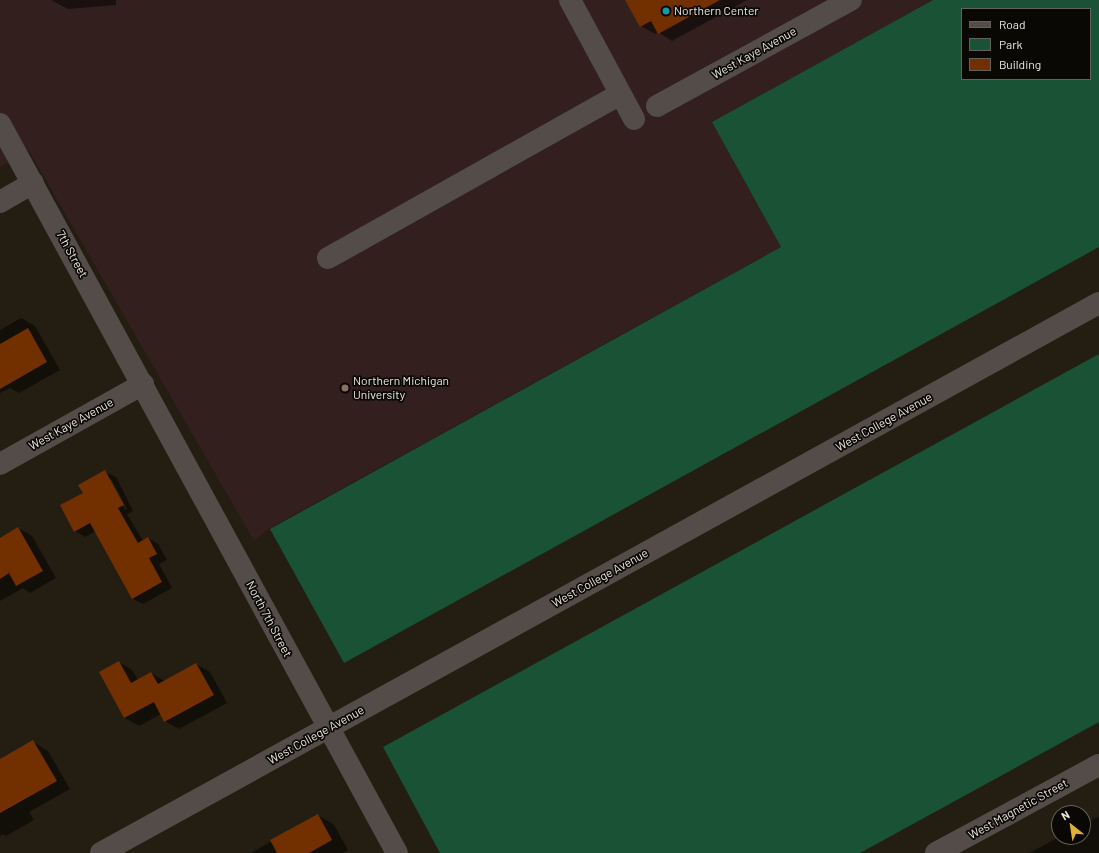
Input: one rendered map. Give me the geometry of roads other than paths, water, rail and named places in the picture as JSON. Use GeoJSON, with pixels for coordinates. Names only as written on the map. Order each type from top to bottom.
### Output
{"type":"FeatureCollection","features":[{"type":"Feature","properties":{"kind":"street"},"geometry":{"type":"LineString","coordinates":[[570,0],[634,119]]}},
{"type":"Feature","properties":{"kind":"street","name":"West Kaye Avenue"},"geometry":{"type":"LineString","coordinates":[[657,106],[852,0]]}},
{"type":"Feature","properties":{"kind":"street"},"geometry":{"type":"LineString","coordinates":[[328,258],[620,94]]}},
{"type":"Feature","properties":{"kind":"street","name":"7th Street"},"geometry":{"type":"LineString","coordinates":[[0,124],[143,384]]}},
{"type":"Feature","properties":{"kind":"street"},"geometry":{"type":"LineString","coordinates":[[0,202],[33,183]]}},
{"type":"Feature","properties":{"kind":"street","name":"West College Avenue"},"geometry":{"type":"LineString","coordinates":[[101,853],[1099,303]]}},
{"type":"Feature","properties":{"kind":"street","name":"West Kaye Avenue"},"geometry":{"type":"LineString","coordinates":[[0,464],[143,384]]}},
{"type":"Feature","properties":{"kind":"street","name":"North 7th Street"},"geometry":{"type":"LineString","coordinates":[[143,384],[328,729],[397,853]]}},
{"type":"Feature","properties":{"kind":"street","name":"West Magnetic Street"},"geometry":{"type":"LineString","coordinates":[[936,853],[1099,765]]}},
{"type":"Feature","properties":{"kind":"place","name":"Northern Center"},"geometry":{"type":"Point","coordinates":[666,11]}},
{"type":"Feature","properties":{"kind":"place","name":"Northern Michigan University"},"geometry":{"type":"Point","coordinates":[345,388]}}]}
